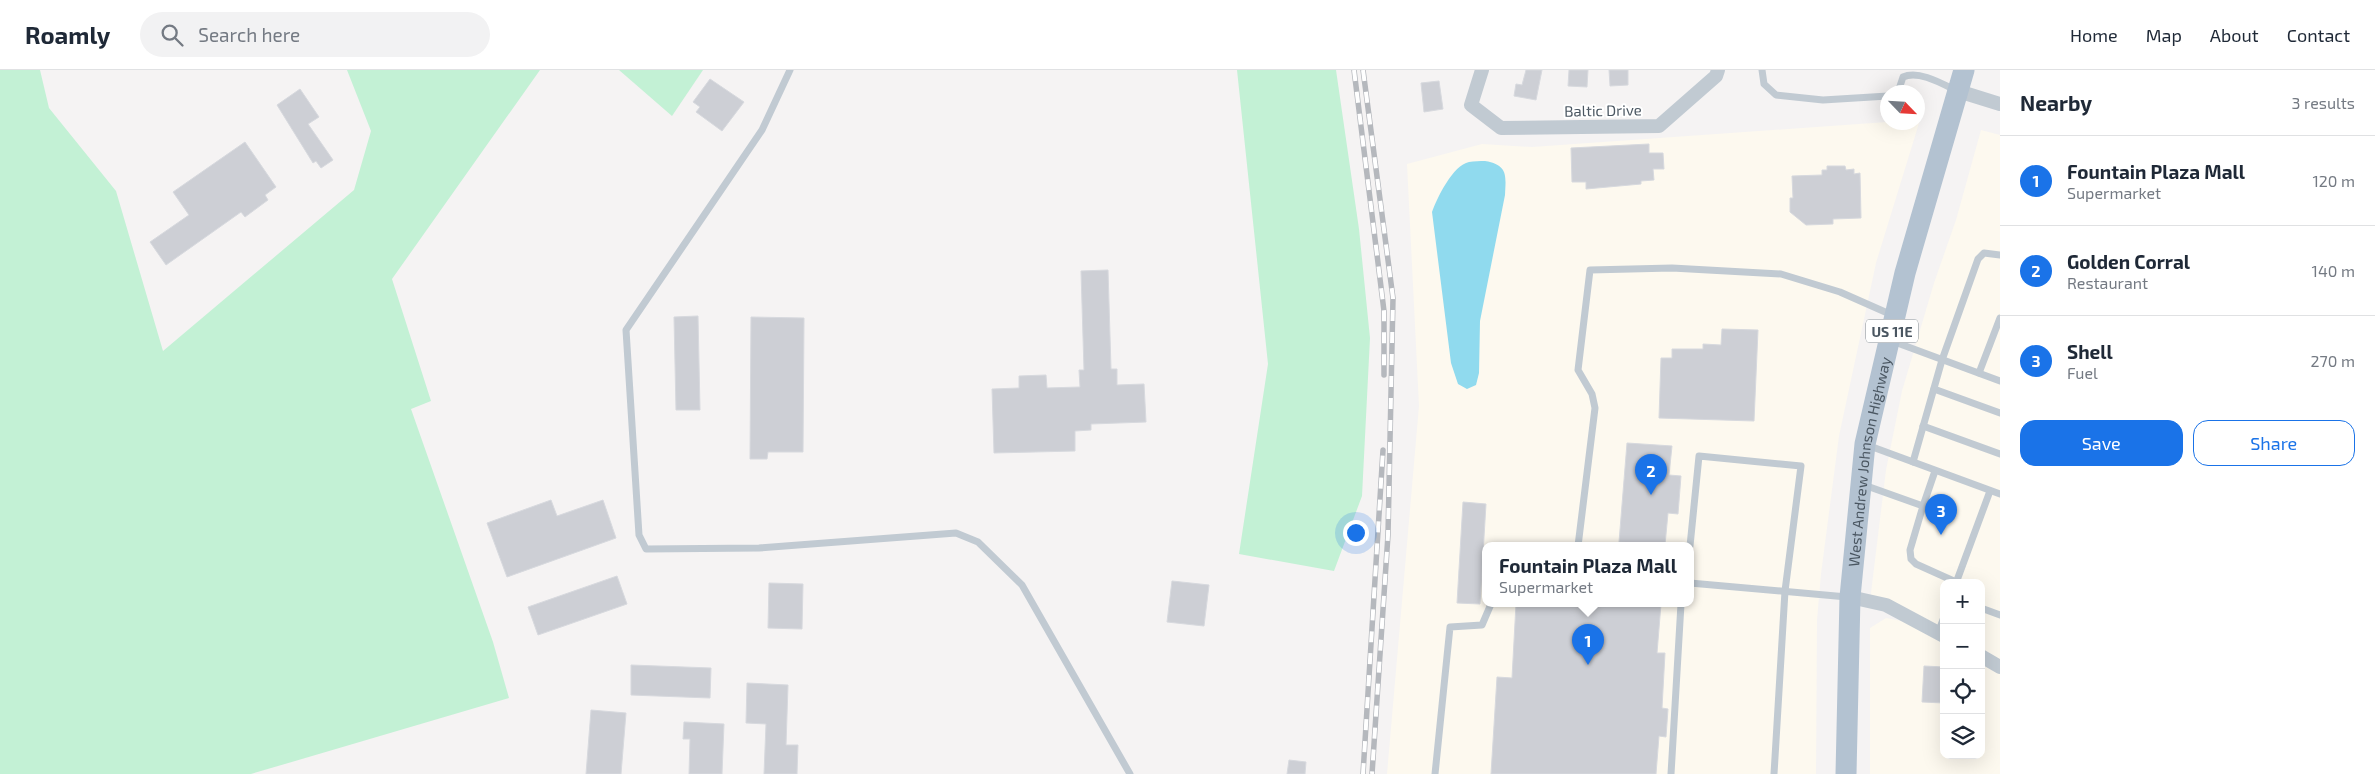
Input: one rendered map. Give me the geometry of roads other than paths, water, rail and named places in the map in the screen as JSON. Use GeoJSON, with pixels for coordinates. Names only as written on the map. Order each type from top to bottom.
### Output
{"type":"FeatureCollection","features":[{"type":"Feature","properties":{"kind":"main road","name":"West Andrew Johnson Highway"},"geometry":{"type":"LineString","coordinates":[[1846,774],[1850,597],[1864,444],[1905,273],[1964,70]]}},
{"type":"Feature","properties":{"kind":"street","name":"Baltic Drive"},"geometry":{"type":"LineString","coordinates":[[1482,70],[1471,105],[1501,128],[1659,126],[1717,73]]}},
{"type":"Feature","properties":{"kind":"street"},"geometry":{"type":"LineString","coordinates":[[1958,91],[2000,104]]}},
{"type":"Feature","properties":{"kind":"street"},"geometry":{"type":"LineString","coordinates":[[1850,597],[1886,605],[1940,633]]}},
{"type":"Feature","properties":{"kind":"street"},"geometry":{"type":"LineString","coordinates":[[1985,658],[2000,667]]}},
{"type":"Feature","properties":{"kind":"lane"},"geometry":{"type":"LineString","coordinates":[[790,70],[762,130],[626,330],[639,535],[646,549],[759,548],[956,533],[978,542],[1022,585],[1130,774]]}},
{"type":"Feature","properties":{"kind":"lane"},"geometry":{"type":"LineString","coordinates":[[1762,70],[1764,84],[1776,95],[1823,100],[1880,96]]}},
{"type":"Feature","properties":{"kind":"lane"},"geometry":{"type":"LineString","coordinates":[[1900,85],[1903,77],[1909,74],[1938,81],[1958,91]]}},
{"type":"Feature","properties":{"kind":"lane"},"geometry":{"type":"LineString","coordinates":[[1913,462],[1942,360],[1978,259],[1984,253],[2000,255]]}},
{"type":"Feature","properties":{"kind":"lane"},"geometry":{"type":"LineString","coordinates":[[1578,542],[1595,408],[1592,394],[1578,370],[1590,270],[1672,268],[1781,274],[1840,292],[1895,316]]}},
{"type":"Feature","properties":{"kind":"lane"},"geometry":{"type":"LineString","coordinates":[[1979,373],[2000,318]]}},
{"type":"Feature","properties":{"kind":"lane"},"geometry":{"type":"LineString","coordinates":[[1889,340],[2000,381]]}},
{"type":"Feature","properties":{"kind":"lane"},"geometry":{"type":"LineString","coordinates":[[1934,389],[2000,413]]}},
{"type":"Feature","properties":{"kind":"lane"},"geometry":{"type":"LineString","coordinates":[[1923,426],[2000,454]]}},
{"type":"Feature","properties":{"kind":"lane"},"geometry":{"type":"LineString","coordinates":[[1864,444],[2000,494]]}},
{"type":"Feature","properties":{"kind":"lane"},"geometry":{"type":"LineString","coordinates":[[1690,542],[1699,456],[1801,466],[1785,591],[1774,774]]}},
{"type":"Feature","properties":{"kind":"lane"},"geometry":{"type":"LineString","coordinates":[[1935,471],[1910,550],[1910,559],[1916,564],[1949,579]]}},
{"type":"Feature","properties":{"kind":"lane"},"geometry":{"type":"LineString","coordinates":[[1861,484],[1923,506]]}},
{"type":"Feature","properties":{"kind":"lane"},"geometry":{"type":"LineString","coordinates":[[1957,579],[1990,491]]}},
{"type":"Feature","properties":{"kind":"lane"},"geometry":{"type":"LineString","coordinates":[[1694,584],[1850,597]]}},
{"type":"Feature","properties":{"kind":"lane"},"geometry":{"type":"LineString","coordinates":[[1435,774],[1450,627],[1482,625],[1490,607]]}},
{"type":"Feature","properties":{"kind":"lane"},"geometry":{"type":"LineString","coordinates":[[1670,774],[1680,607]]}},
{"type":"Feature","properties":{"kind":"lane"},"geometry":{"type":"LineString","coordinates":[[1985,609],[2000,615]]}},
{"type":"Feature","properties":{"kind":"water"},"geometry":{"type":"Polygon","coordinates":[[[1485,161],[1502,168],[1506,182],[1505,195],[1480,321],[1479,373],[1476,385],[1467,389],[1458,384],[1451,363],[1432,212],[1442,191],[1457,169],[1469,162],[1485,161]]]}},
{"type":"Feature","properties":{"kind":"railway"},"geometry":{"type":"LineString","coordinates":[[1354,70],[1384,311],[1384,375]]}},
{"type":"Feature","properties":{"kind":"railway"},"geometry":{"type":"LineString","coordinates":[[1363,70],[1393,298],[1388,535],[1372,774]]}},
{"type":"Feature","properties":{"kind":"railway"},"geometry":{"type":"LineString","coordinates":[[1363,774],[1383,450]]}},
{"type":"Feature","properties":{"kind":"place","name":"Golden Corral"},"geometry":{"type":"Point","coordinates":[1651,495]}},
{"type":"Feature","properties":{"kind":"place","name":"Shell"},"geometry":{"type":"Point","coordinates":[1941,535]}},
{"type":"Feature","properties":{"kind":"place","name":"Fountain Plaza Mall"},"geometry":{"type":"Point","coordinates":[1588,665]}}]}
